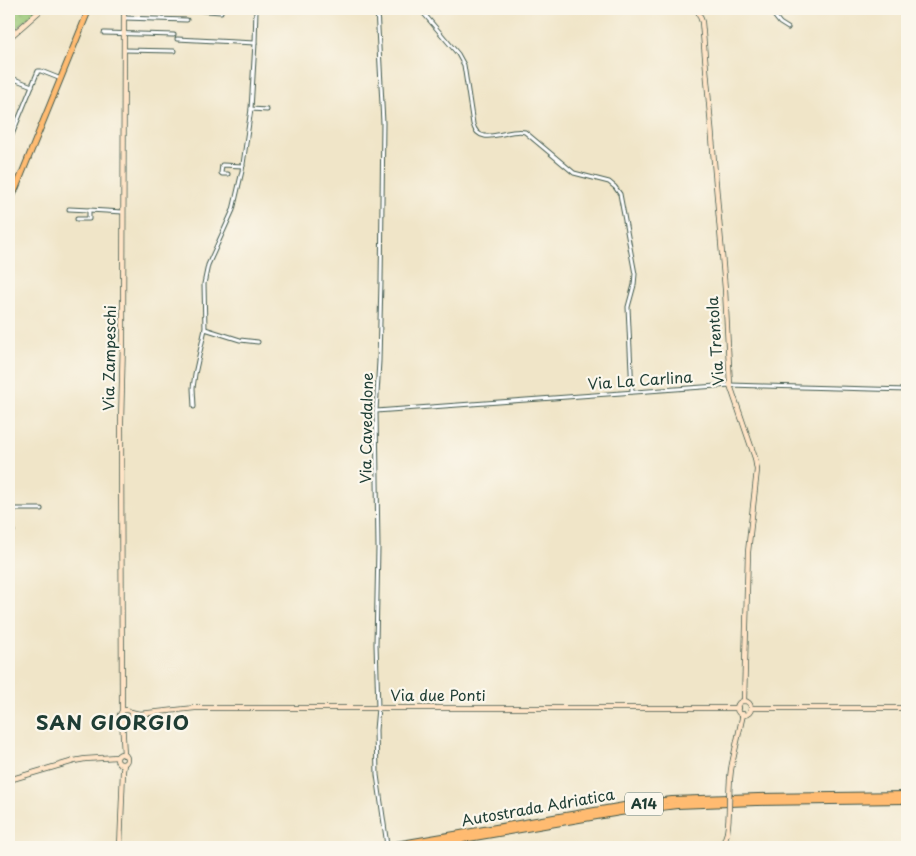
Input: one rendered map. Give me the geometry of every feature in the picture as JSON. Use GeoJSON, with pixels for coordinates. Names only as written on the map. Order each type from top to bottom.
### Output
{"type":"FeatureCollection","features":[{"type":"Feature","properties":{"kind":"highway","name":"Autostrada Adriatica"},"geometry":{"type":"LineString","coordinates":[[386,847],[630,805],[672,800],[907,795]]}},
{"type":"Feature","properties":{"kind":"highway","name":"Autostrada Adriatica"},"geometry":{"type":"LineString","coordinates":[[416,847],[620,812],[677,805],[907,800]]}},
{"type":"Feature","properties":{"kind":"main road"},"geometry":{"type":"LineString","coordinates":[[9,199],[16,188],[89,9]]}},
{"type":"Feature","properties":{"kind":"street"},"geometry":{"type":"LineString","coordinates":[[9,38],[42,9]]}},
{"type":"Feature","properties":{"kind":"street","name":"Via Zampeschi"},"geometry":{"type":"LineString","coordinates":[[124,9],[123,710],[120,716],[125,721]]}},
{"type":"Feature","properties":{"kind":"street"},"geometry":{"type":"LineString","coordinates":[[179,9],[215,10],[221,12],[221,9]]}},
{"type":"Feature","properties":{"kind":"street"},"geometry":{"type":"LineString","coordinates":[[194,407],[193,388],[205,329],[204,284],[208,265],[233,210],[251,109],[256,9]]}},
{"type":"Feature","properties":{"kind":"street","name":"Via Cavedalone"},"geometry":{"type":"LineString","coordinates":[[377,9],[382,123],[381,282],[376,411],[378,548],[376,644],[378,708],[376,730],[377,775],[386,847]]}},
{"type":"Feature","properties":{"kind":"street"},"geometry":{"type":"LineString","coordinates":[[420,9],[458,54],[464,65],[473,124],[478,133],[484,137],[519,130],[526,132],[574,173],[609,182],[620,194],[635,274],[628,307],[632,392]]}},
{"type":"Feature","properties":{"kind":"street","name":"Via Trentola"},"geometry":{"type":"LineString","coordinates":[[694,9],[698,11],[702,22],[725,289],[730,385],[755,458],[757,470],[748,552],[744,701]]}},
{"type":"Feature","properties":{"kind":"street"},"geometry":{"type":"LineString","coordinates":[[769,9],[780,23],[788,28]]}},
{"type":"Feature","properties":{"kind":"street"},"geometry":{"type":"LineString","coordinates":[[196,10],[196,15]]}},
{"type":"Feature","properties":{"kind":"street"},"geometry":{"type":"LineString","coordinates":[[124,18],[187,20]]}},
{"type":"Feature","properties":{"kind":"street"},"geometry":{"type":"LineString","coordinates":[[104,33],[174,35]]}},
{"type":"Feature","properties":{"kind":"street"},"geometry":{"type":"LineString","coordinates":[[177,39],[255,44]]}},
{"type":"Feature","properties":{"kind":"street"},"geometry":{"type":"LineString","coordinates":[[124,50],[174,51]]}},
{"type":"Feature","properties":{"kind":"street"},"geometry":{"type":"LineString","coordinates":[[9,142],[11,132],[40,71],[60,79]]}},
{"type":"Feature","properties":{"kind":"street"},"geometry":{"type":"LineString","coordinates":[[9,79],[32,86]]}},
{"type":"Feature","properties":{"kind":"street"},"geometry":{"type":"LineString","coordinates":[[251,109],[267,110]]}},
{"type":"Feature","properties":{"kind":"street"},"geometry":{"type":"LineString","coordinates":[[228,174],[221,173],[222,165],[242,166]]}},
{"type":"Feature","properties":{"kind":"street"},"geometry":{"type":"LineString","coordinates":[[70,209],[123,212]]}},
{"type":"Feature","properties":{"kind":"street"},"geometry":{"type":"LineString","coordinates":[[77,218],[89,219],[89,210]]}},
{"type":"Feature","properties":{"kind":"street"},"geometry":{"type":"LineString","coordinates":[[205,329],[240,340],[258,342]]}},
{"type":"Feature","properties":{"kind":"street","name":"Via La Carlina"},"geometry":{"type":"LineString","coordinates":[[376,411],[730,385],[907,390]]}},
{"type":"Feature","properties":{"kind":"street"},"geometry":{"type":"LineString","coordinates":[[9,509],[41,509]]}},
{"type":"Feature","properties":{"kind":"street"},"geometry":{"type":"LineString","coordinates":[[743,714],[739,712],[738,708],[740,702],[748,702],[751,708]]}},
{"type":"Feature","properties":{"kind":"street","name":"Via due Ponti"},"geometry":{"type":"LineString","coordinates":[[123,710],[139,714],[195,708],[738,708]]}},
{"type":"Feature","properties":{"kind":"street"},"geometry":{"type":"LineString","coordinates":[[751,708],[907,708]]}},
{"type":"Feature","properties":{"kind":"street"},"geometry":{"type":"LineString","coordinates":[[743,714],[748,713],[751,708]]}},
{"type":"Feature","properties":{"kind":"street"},"geometry":{"type":"LineString","coordinates":[[120,847],[123,772],[120,759],[125,721],[132,716],[131,712]]}},
{"type":"Feature","properties":{"kind":"street","name":"Via due Ponti"},"geometry":{"type":"LineString","coordinates":[[125,721],[139,714]]}},
{"type":"Feature","properties":{"kind":"street"},"geometry":{"type":"LineString","coordinates":[[722,847],[727,833],[729,783],[732,764],[743,714]]}},
{"type":"Feature","properties":{"kind":"street"},"geometry":{"type":"LineString","coordinates":[[9,780],[74,761],[109,757],[120,759]]}},
{"type":"Feature","properties":{"kind":"green space"},"geometry":{"type":"Polygon","coordinates":[[[9,9],[39,9],[9,35],[9,9]]]}},
{"type":"Feature","properties":{"kind":"district","name":"SAN GIORGIO"},"geometry":{"type":"Point","coordinates":[113,723]}}]}
